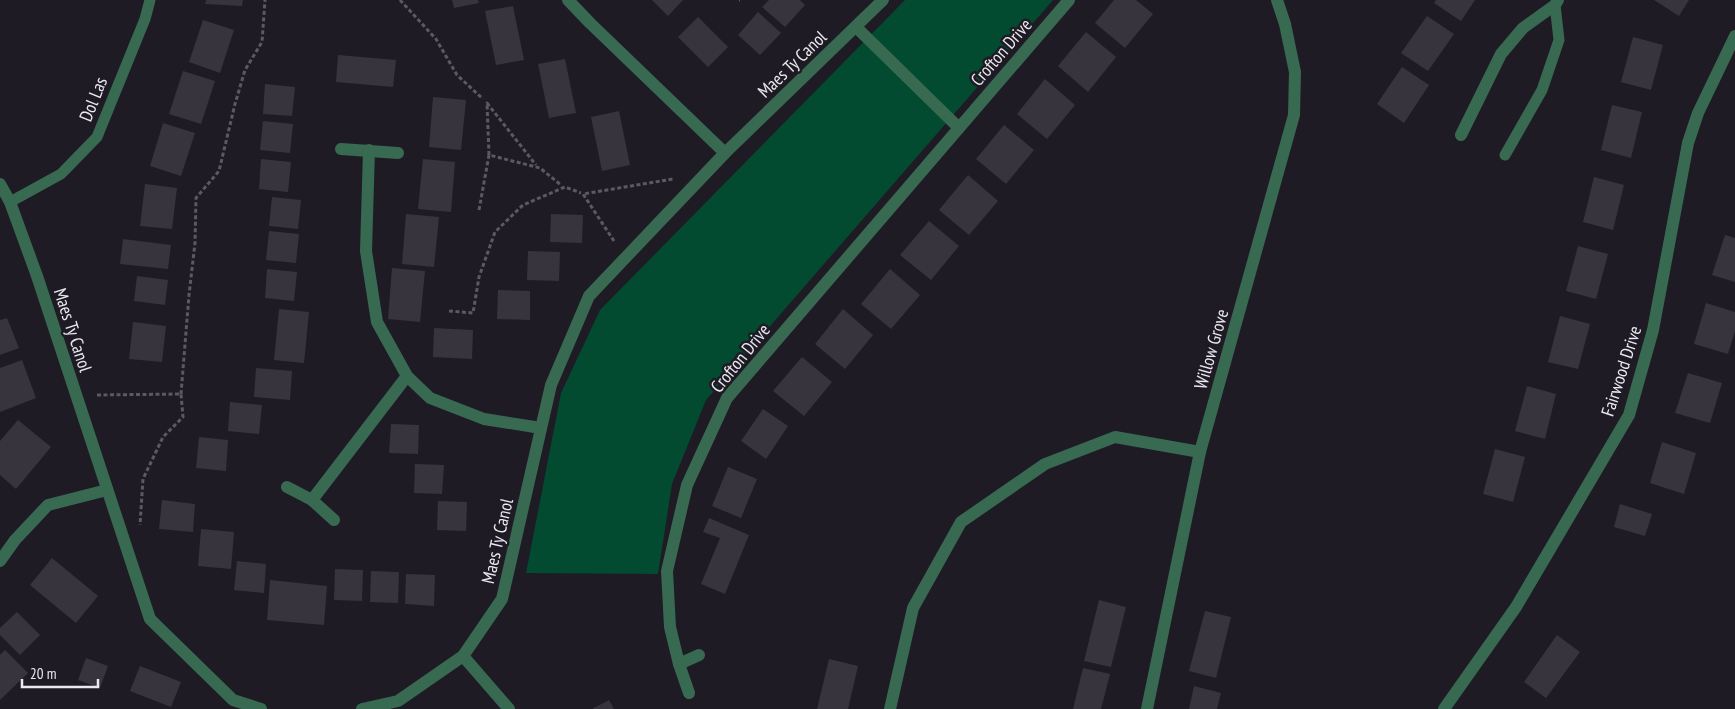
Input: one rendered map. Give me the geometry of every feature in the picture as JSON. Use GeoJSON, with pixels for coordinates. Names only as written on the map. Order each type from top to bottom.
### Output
{"type":"FeatureCollection","features":[{"type":"Feature","properties":{"kind":"street"},"geometry":{"type":"LineString","coordinates":[[568,0],[725,153]]}},
{"type":"Feature","properties":{"kind":"street","name":"Maes Ty Canol"},"geometry":{"type":"LineString","coordinates":[[362,709],[398,701],[463,656],[502,599],[551,385],[589,296],[725,153],[883,0]]}},
{"type":"Feature","properties":{"kind":"street","name":"Crofton Drive"},"geometry":{"type":"LineString","coordinates":[[689,693],[679,664],[670,627],[667,571],[687,485],[727,398],[1069,0]]}},
{"type":"Feature","properties":{"kind":"street","name":"Willow Grove"},"geometry":{"type":"LineString","coordinates":[[1147,709],[1200,452],[1294,116],[1295,72],[1277,0]]}},
{"type":"Feature","properties":{"kind":"street"},"geometry":{"type":"LineString","coordinates":[[1461,134],[1501,54],[1523,28],[1557,2]]}},
{"type":"Feature","properties":{"kind":"street"},"geometry":{"type":"LineString","coordinates":[[856,27],[959,128]]}},
{"type":"Feature","properties":{"kind":"street","name":"Fairwood Drive"},"geometry":{"type":"LineString","coordinates":[[1444,709],[1516,607],[1629,415],[1653,330],[1688,143],[1698,113],[1735,36]]}},
{"type":"Feature","properties":{"kind":"street"},"geometry":{"type":"LineString","coordinates":[[341,149],[398,153]]}},
{"type":"Feature","properties":{"kind":"street"},"geometry":{"type":"LineString","coordinates":[[368,150],[366,251],[377,322],[407,376],[430,398],[484,420],[541,428]]}},
{"type":"Feature","properties":{"kind":"street","name":"Maes Ty Canol"},"geometry":{"type":"LineString","coordinates":[[0,184],[10,202],[37,276],[150,619],[231,704],[261,709]]}},
{"type":"Feature","properties":{"kind":"street"},"geometry":{"type":"LineString","coordinates":[[312,500],[407,376]]}},
{"type":"Feature","properties":{"kind":"street"},"geometry":{"type":"LineString","coordinates":[[890,709],[913,608],[961,522],[1045,464],[1115,437],[1200,452]]}},
{"type":"Feature","properties":{"kind":"street"},"geometry":{"type":"LineString","coordinates":[[287,487],[312,500],[334,520]]}},
{"type":"Feature","properties":{"kind":"street"},"geometry":{"type":"LineString","coordinates":[[0,561],[14,540],[48,505],[107,490]]}},
{"type":"Feature","properties":{"kind":"street"},"geometry":{"type":"LineString","coordinates":[[679,664],[699,655]]}},
{"type":"Feature","properties":{"kind":"street"},"geometry":{"type":"LineString","coordinates":[[463,656],[509,709]]}},
{"type":"Feature","properties":{"kind":"lane","name":"Dol Las"},"geometry":{"type":"LineString","coordinates":[[10,202],[61,174],[97,137],[145,19],[150,0]]}},
{"type":"Feature","properties":{"kind":"lane"},"geometry":{"type":"LineString","coordinates":[[1505,155],[1542,90],[1559,40],[1557,2]]}},
{"type":"Feature","properties":{"kind":"path"},"geometry":{"type":"LineString","coordinates":[[140,528],[144,479],[163,436],[184,417],[181,394],[195,243],[196,198],[219,172],[245,70],[262,42],[265,0]]}},
{"type":"Feature","properties":{"kind":"path"},"geometry":{"type":"LineString","coordinates":[[400,0],[436,39],[457,75],[484,99]]}},
{"type":"Feature","properties":{"kind":"path"},"geometry":{"type":"LineString","coordinates":[[479,210],[489,155],[487,103],[536,165]]}},
{"type":"Feature","properties":{"kind":"path"},"geometry":{"type":"LineString","coordinates":[[489,155],[540,168],[561,185]]}},
{"type":"Feature","properties":{"kind":"path"},"geometry":{"type":"LineString","coordinates":[[620,248],[583,194],[675,179]]}},
{"type":"Feature","properties":{"kind":"path"},"geometry":{"type":"LineString","coordinates":[[450,311],[473,313],[479,277],[495,232],[523,205],[565,188],[581,193]]}},
{"type":"Feature","properties":{"kind":"path"},"geometry":{"type":"LineString","coordinates":[[76,396],[181,394]]}},
{"type":"Feature","properties":{"kind":"green space"},"geometry":{"type":"Polygon","coordinates":[[[905,0],[1053,0],[706,400],[672,484],[658,574],[526,573],[561,393],[600,310],[905,0]]]}},
{"type":"Feature","properties":{"kind":"building"},"geometry":{"type":"Polygon","coordinates":[[[206,0],[243,0],[242,6],[205,4],[206,0]]]}},
{"type":"Feature","properties":{"kind":"building"},"geometry":{"type":"Polygon","coordinates":[[[452,0],[478,0],[479,3],[454,8],[452,0]]]}},
{"type":"Feature","properties":{"kind":"building"},"geometry":{"type":"Polygon","coordinates":[[[652,0],[683,0],[668,16],[652,0]]]}},
{"type":"Feature","properties":{"kind":"building"},"geometry":{"type":"Polygon","coordinates":[[[769,0],[800,0],[805,5],[785,27],[762,7],[769,0]]]}},
{"type":"Feature","properties":{"kind":"building"},"geometry":{"type":"Polygon","coordinates":[[[1114,0],[1136,0],[1153,14],[1125,48],[1095,23],[1114,0]]]}},
{"type":"Feature","properties":{"kind":"building"},"geometry":{"type":"Polygon","coordinates":[[[1436,0],[1475,0],[1461,21],[1434,3],[1436,0]]]}},
{"type":"Feature","properties":{"kind":"building"},"geometry":{"type":"Polygon","coordinates":[[[1654,0],[1689,0],[1679,16],[1654,0]]]}},
{"type":"Feature","properties":{"kind":"building"},"geometry":{"type":"Polygon","coordinates":[[[513,6],[524,60],[496,65],[485,11],[513,6]]]}},
{"type":"Feature","properties":{"kind":"building"},"geometry":{"type":"Polygon","coordinates":[[[758,12],[781,33],[760,55],[738,35],[758,12]]]}},
{"type":"Feature","properties":{"kind":"building"},"geometry":{"type":"Polygon","coordinates":[[[1427,16],[1454,34],[1428,71],[1401,53],[1427,16]]]}},
{"type":"Feature","properties":{"kind":"building"},"geometry":{"type":"Polygon","coordinates":[[[698,17],[728,47],[708,67],[678,37],[698,17]]]}},
{"type":"Feature","properties":{"kind":"building"},"geometry":{"type":"Polygon","coordinates":[[[203,20],[234,30],[220,73],[189,62],[203,20]]]}},
{"type":"Feature","properties":{"kind":"building"},"geometry":{"type":"Polygon","coordinates":[[[1086,32],[1116,57],[1088,92],[1058,66],[1086,32]]]}},
{"type":"Feature","properties":{"kind":"building"},"geometry":{"type":"Polygon","coordinates":[[[1633,37],[1663,45],[1651,90],[1621,82],[1633,37]]]}},
{"type":"Feature","properties":{"kind":"building"},"geometry":{"type":"Polygon","coordinates":[[[338,55],[396,60],[393,87],[336,82],[338,55]]]}},
{"type":"Feature","properties":{"kind":"building"},"geometry":{"type":"Polygon","coordinates":[[[565,59],[576,113],[549,118],[538,64],[565,59]]]}},
{"type":"Feature","properties":{"kind":"building"},"geometry":{"type":"Polygon","coordinates":[[[1402,67],[1429,85],[1404,123],[1377,104],[1402,67]]]}},
{"type":"Feature","properties":{"kind":"building"},"geometry":{"type":"Polygon","coordinates":[[[183,71],[215,81],[201,124],[169,114],[183,71]]]}},
{"type":"Feature","properties":{"kind":"building"},"geometry":{"type":"Polygon","coordinates":[[[1045,79],[1075,105],[1047,139],[1017,114],[1045,79]]]}},
{"type":"Feature","properties":{"kind":"building"},"geometry":{"type":"Polygon","coordinates":[[[265,84],[295,87],[292,116],[263,114],[265,84]]]}},
{"type":"Feature","properties":{"kind":"building"},"geometry":{"type":"Polygon","coordinates":[[[433,97],[466,100],[461,150],[429,147],[433,97]]]}},
{"type":"Feature","properties":{"kind":"building"},"geometry":{"type":"Polygon","coordinates":[[[1612,105],[1642,112],[1631,158],[1601,150],[1612,105]]]}},
{"type":"Feature","properties":{"kind":"building"},"geometry":{"type":"Polygon","coordinates":[[[619,111],[630,165],[602,171],[591,117],[619,111]]]}},
{"type":"Feature","properties":{"kind":"building"},"geometry":{"type":"Polygon","coordinates":[[[263,121],[293,124],[290,153],[260,150],[263,121]]]}},
{"type":"Feature","properties":{"kind":"building"},"geometry":{"type":"Polygon","coordinates":[[[163,123],[195,133],[181,176],[150,166],[163,123]]]}},
{"type":"Feature","properties":{"kind":"building"},"geometry":{"type":"Polygon","coordinates":[[[1004,125],[1034,150],[1006,184],[976,159],[1004,125]]]}},
{"type":"Feature","properties":{"kind":"building"},"geometry":{"type":"Polygon","coordinates":[[[261,159],[291,162],[288,192],[259,189],[261,159]]]}},
{"type":"Feature","properties":{"kind":"building"},"geometry":{"type":"Polygon","coordinates":[[[423,159],[455,162],[451,212],[418,209],[423,159]]]}},
{"type":"Feature","properties":{"kind":"building"},"geometry":{"type":"Polygon","coordinates":[[[968,175],[998,201],[969,235],[939,210],[968,175]]]}},
{"type":"Feature","properties":{"kind":"building"},"geometry":{"type":"Polygon","coordinates":[[[1594,177],[1624,185],[1613,230],[1583,222],[1594,177]]]}},
{"type":"Feature","properties":{"kind":"building"},"geometry":{"type":"Polygon","coordinates":[[[145,184],[177,188],[172,229],[140,226],[145,184]]]}},
{"type":"Feature","properties":{"kind":"building"},"geometry":{"type":"Polygon","coordinates":[[[272,197],[301,200],[298,229],[269,226],[272,197]]]}},
{"type":"Feature","properties":{"kind":"building"},"geometry":{"type":"Polygon","coordinates":[[[406,214],[439,217],[434,267],[402,264],[406,214]]]}},
{"type":"Feature","properties":{"kind":"building"},"geometry":{"type":"Polygon","coordinates":[[[551,214],[583,215],[582,243],[550,242],[551,214]]]}},
{"type":"Feature","properties":{"kind":"building"},"geometry":{"type":"Polygon","coordinates":[[[929,221],[959,246],[931,280],[900,255],[929,221]]]}},
{"type":"Feature","properties":{"kind":"building"},"geometry":{"type":"Polygon","coordinates":[[[269,231],[299,234],[296,263],[266,260],[269,231]]]}},
{"type":"Feature","properties":{"kind":"building"},"geometry":{"type":"Polygon","coordinates":[[[1725,235],[1735,238],[1735,282],[1712,275],[1725,235]]]}},
{"type":"Feature","properties":{"kind":"building"},"geometry":{"type":"Polygon","coordinates":[[[123,239],[171,245],[168,269],[120,264],[123,239]]]}},
{"type":"Feature","properties":{"kind":"building"},"geometry":{"type":"Polygon","coordinates":[[[1578,246],[1608,254],[1596,299],[1566,291],[1578,246]]]}},
{"type":"Feature","properties":{"kind":"building"},"geometry":{"type":"Polygon","coordinates":[[[528,251],[560,252],[559,281],[527,280],[528,251]]]}},
{"type":"Feature","properties":{"kind":"building"},"geometry":{"type":"Polygon","coordinates":[[[392,268],[425,271],[420,322],[388,319],[392,268]]]}},
{"type":"Feature","properties":{"kind":"building"},"geometry":{"type":"Polygon","coordinates":[[[267,269],[297,272],[294,301],[265,298],[267,269]]]}},
{"type":"Feature","properties":{"kind":"building"},"geometry":{"type":"Polygon","coordinates":[[[890,269],[920,295],[891,329],[861,304],[890,269]]]}},
{"type":"Feature","properties":{"kind":"building"},"geometry":{"type":"Polygon","coordinates":[[[137,276],[168,280],[165,305],[134,301],[137,276]]]}},
{"type":"Feature","properties":{"kind":"building"},"geometry":{"type":"Polygon","coordinates":[[[498,290],[530,291],[530,320],[497,319],[498,290]]]}},
{"type":"Feature","properties":{"kind":"building"},"geometry":{"type":"Polygon","coordinates":[[[1706,303],[1735,312],[1735,331],[1728,354],[1694,344],[1706,303]]]}},
{"type":"Feature","properties":{"kind":"building"},"geometry":{"type":"Polygon","coordinates":[[[279,309],[309,312],[304,363],[274,360],[279,309]]]}},
{"type":"Feature","properties":{"kind":"building"},"geometry":{"type":"Polygon","coordinates":[[[843,309],[873,335],[845,369],[815,344],[843,309]]]}},
{"type":"Feature","properties":{"kind":"building"},"geometry":{"type":"Polygon","coordinates":[[[1560,316],[1590,324],[1578,369],[1548,362],[1560,316]]]}},
{"type":"Feature","properties":{"kind":"building"},"geometry":{"type":"Polygon","coordinates":[[[7,318],[19,348],[0,355],[0,320],[7,318]]]}},
{"type":"Feature","properties":{"kind":"building"},"geometry":{"type":"Polygon","coordinates":[[[133,322],[166,326],[162,362],[129,359],[133,322]]]}},
{"type":"Feature","properties":{"kind":"building"},"geometry":{"type":"Polygon","coordinates":[[[434,328],[473,330],[472,359],[433,357],[434,328]]]}},
{"type":"Feature","properties":{"kind":"building"},"geometry":{"type":"Polygon","coordinates":[[[802,357],[832,382],[804,416],[773,391],[802,357]]]}},
{"type":"Feature","properties":{"kind":"building"},"geometry":{"type":"Polygon","coordinates":[[[22,360],[36,398],[0,412],[0,368],[22,360]]]}},
{"type":"Feature","properties":{"kind":"building"},"geometry":{"type":"Polygon","coordinates":[[[256,368],[292,371],[290,400],[254,397],[256,368]]]}},
{"type":"Feature","properties":{"kind":"building"},"geometry":{"type":"Polygon","coordinates":[[[1688,373],[1722,383],[1710,423],[1675,413],[1688,373]]]}},
{"type":"Feature","properties":{"kind":"building"},"geometry":{"type":"Polygon","coordinates":[[[1527,386],[1556,394],[1545,439],[1515,431],[1527,386]]]}},
{"type":"Feature","properties":{"kind":"building"},"geometry":{"type":"Polygon","coordinates":[[[230,402],[262,405],[259,434],[228,431],[230,402]]]}},
{"type":"Feature","properties":{"kind":"building"},"geometry":{"type":"Polygon","coordinates":[[[763,409],[788,426],[766,459],[741,441],[763,409]]]}},
{"type":"Feature","properties":{"kind":"building"},"geometry":{"type":"Polygon","coordinates":[[[18,420],[51,447],[16,489],[0,475],[0,441],[18,420]]]}},
{"type":"Feature","properties":{"kind":"building"},"geometry":{"type":"Polygon","coordinates":[[[391,424],[419,425],[418,454],[389,453],[391,424]]]}},
{"type":"Feature","properties":{"kind":"building"},"geometry":{"type":"Polygon","coordinates":[[[199,437],[228,440],[226,471],[196,468],[199,437]]]}},
{"type":"Feature","properties":{"kind":"building"},"geometry":{"type":"Polygon","coordinates":[[[1662,442],[1696,453],[1684,494],[1650,483],[1662,442]]]}},
{"type":"Feature","properties":{"kind":"building"},"geometry":{"type":"Polygon","coordinates":[[[1495,449],[1525,457],[1513,502],[1483,494],[1495,449]]]}},
{"type":"Feature","properties":{"kind":"building"},"geometry":{"type":"Polygon","coordinates":[[[415,464],[444,465],[442,494],[414,493],[415,464]]]}},
{"type":"Feature","properties":{"kind":"building"},"geometry":{"type":"Polygon","coordinates":[[[728,467],[757,479],[741,518],[712,506],[728,467]]]}},
{"type":"Feature","properties":{"kind":"building"},"geometry":{"type":"Polygon","coordinates":[[[162,500],[195,504],[193,532],[159,529],[162,500]]]}},
{"type":"Feature","properties":{"kind":"building"},"geometry":{"type":"Polygon","coordinates":[[[438,501],[467,502],[466,531],[437,530],[438,501]]]}},
{"type":"Feature","properties":{"kind":"building"},"geometry":{"type":"Polygon","coordinates":[[[1620,504],[1652,514],[1645,536],[1614,527],[1620,504]]]}},
{"type":"Feature","properties":{"kind":"building"},"geometry":{"type":"Polygon","coordinates":[[[709,518],[749,535],[725,594],[701,584],[720,538],[703,532],[709,518]]]}},
{"type":"Feature","properties":{"kind":"building"},"geometry":{"type":"Polygon","coordinates":[[[201,529],[234,532],[231,569],[198,566],[201,529]]]}},
{"type":"Feature","properties":{"kind":"building"},"geometry":{"type":"Polygon","coordinates":[[[52,558],[98,596],[76,623],[30,585],[52,558]]]}},
{"type":"Feature","properties":{"kind":"building"},"geometry":{"type":"Polygon","coordinates":[[[237,561],[266,564],[264,593],[234,590],[237,561]]]}},
{"type":"Feature","properties":{"kind":"building"},"geometry":{"type":"Polygon","coordinates":[[[335,569],[363,570],[362,601],[334,600],[335,569]]]}},
{"type":"Feature","properties":{"kind":"building"},"geometry":{"type":"Polygon","coordinates":[[[371,571],[399,572],[398,603],[370,602],[371,571]]]}},
{"type":"Feature","properties":{"kind":"building"},"geometry":{"type":"Polygon","coordinates":[[[406,574],[435,575],[434,606],[405,604],[406,574]]]}},
{"type":"Feature","properties":{"kind":"building"},"geometry":{"type":"Polygon","coordinates":[[[270,580],[327,586],[324,625],[267,620],[270,580]]]}},
{"type":"Feature","properties":{"kind":"building"},"geometry":{"type":"Polygon","coordinates":[[[1099,600],[1126,607],[1111,667],[1084,661],[1099,600]]]}},
{"type":"Feature","properties":{"kind":"building"},"geometry":{"type":"Polygon","coordinates":[[[1205,611],[1231,617],[1216,678],[1189,671],[1205,611]]]}},
{"type":"Feature","properties":{"kind":"building"},"geometry":{"type":"Polygon","coordinates":[[[17,612],[40,635],[20,655],[0,635],[0,628],[17,612]]]}},
{"type":"Feature","properties":{"kind":"building"},"geometry":{"type":"Polygon","coordinates":[[[1557,635],[1580,652],[1546,698],[1524,682],[1557,635]]]}},
{"type":"Feature","properties":{"kind":"building"},"geometry":{"type":"Polygon","coordinates":[[[5,650],[28,673],[0,700],[0,655],[5,650]]]}},
{"type":"Feature","properties":{"kind":"building"},"geometry":{"type":"Polygon","coordinates":[[[86,658],[108,666],[100,688],[78,680],[86,658]]]}},
{"type":"Feature","properties":{"kind":"building"},"geometry":{"type":"Polygon","coordinates":[[[829,659],[858,666],[848,709],[817,709],[829,659]]]}},
{"type":"Feature","properties":{"kind":"building"},"geometry":{"type":"Polygon","coordinates":[[[140,666],[181,682],[171,707],[130,691],[140,666]]]}},
{"type":"Feature","properties":{"kind":"building"},"geometry":{"type":"Polygon","coordinates":[[[1083,668],[1110,674],[1101,709],[1073,709],[1083,668]]]}},
{"type":"Feature","properties":{"kind":"building"},"geometry":{"type":"Polygon","coordinates":[[[1194,686],[1221,693],[1217,709],[1189,709],[1194,686]]]}},
{"type":"Feature","properties":{"kind":"building"},"geometry":{"type":"Polygon","coordinates":[[[609,700],[614,709],[592,709],[609,700]]]}}]}
